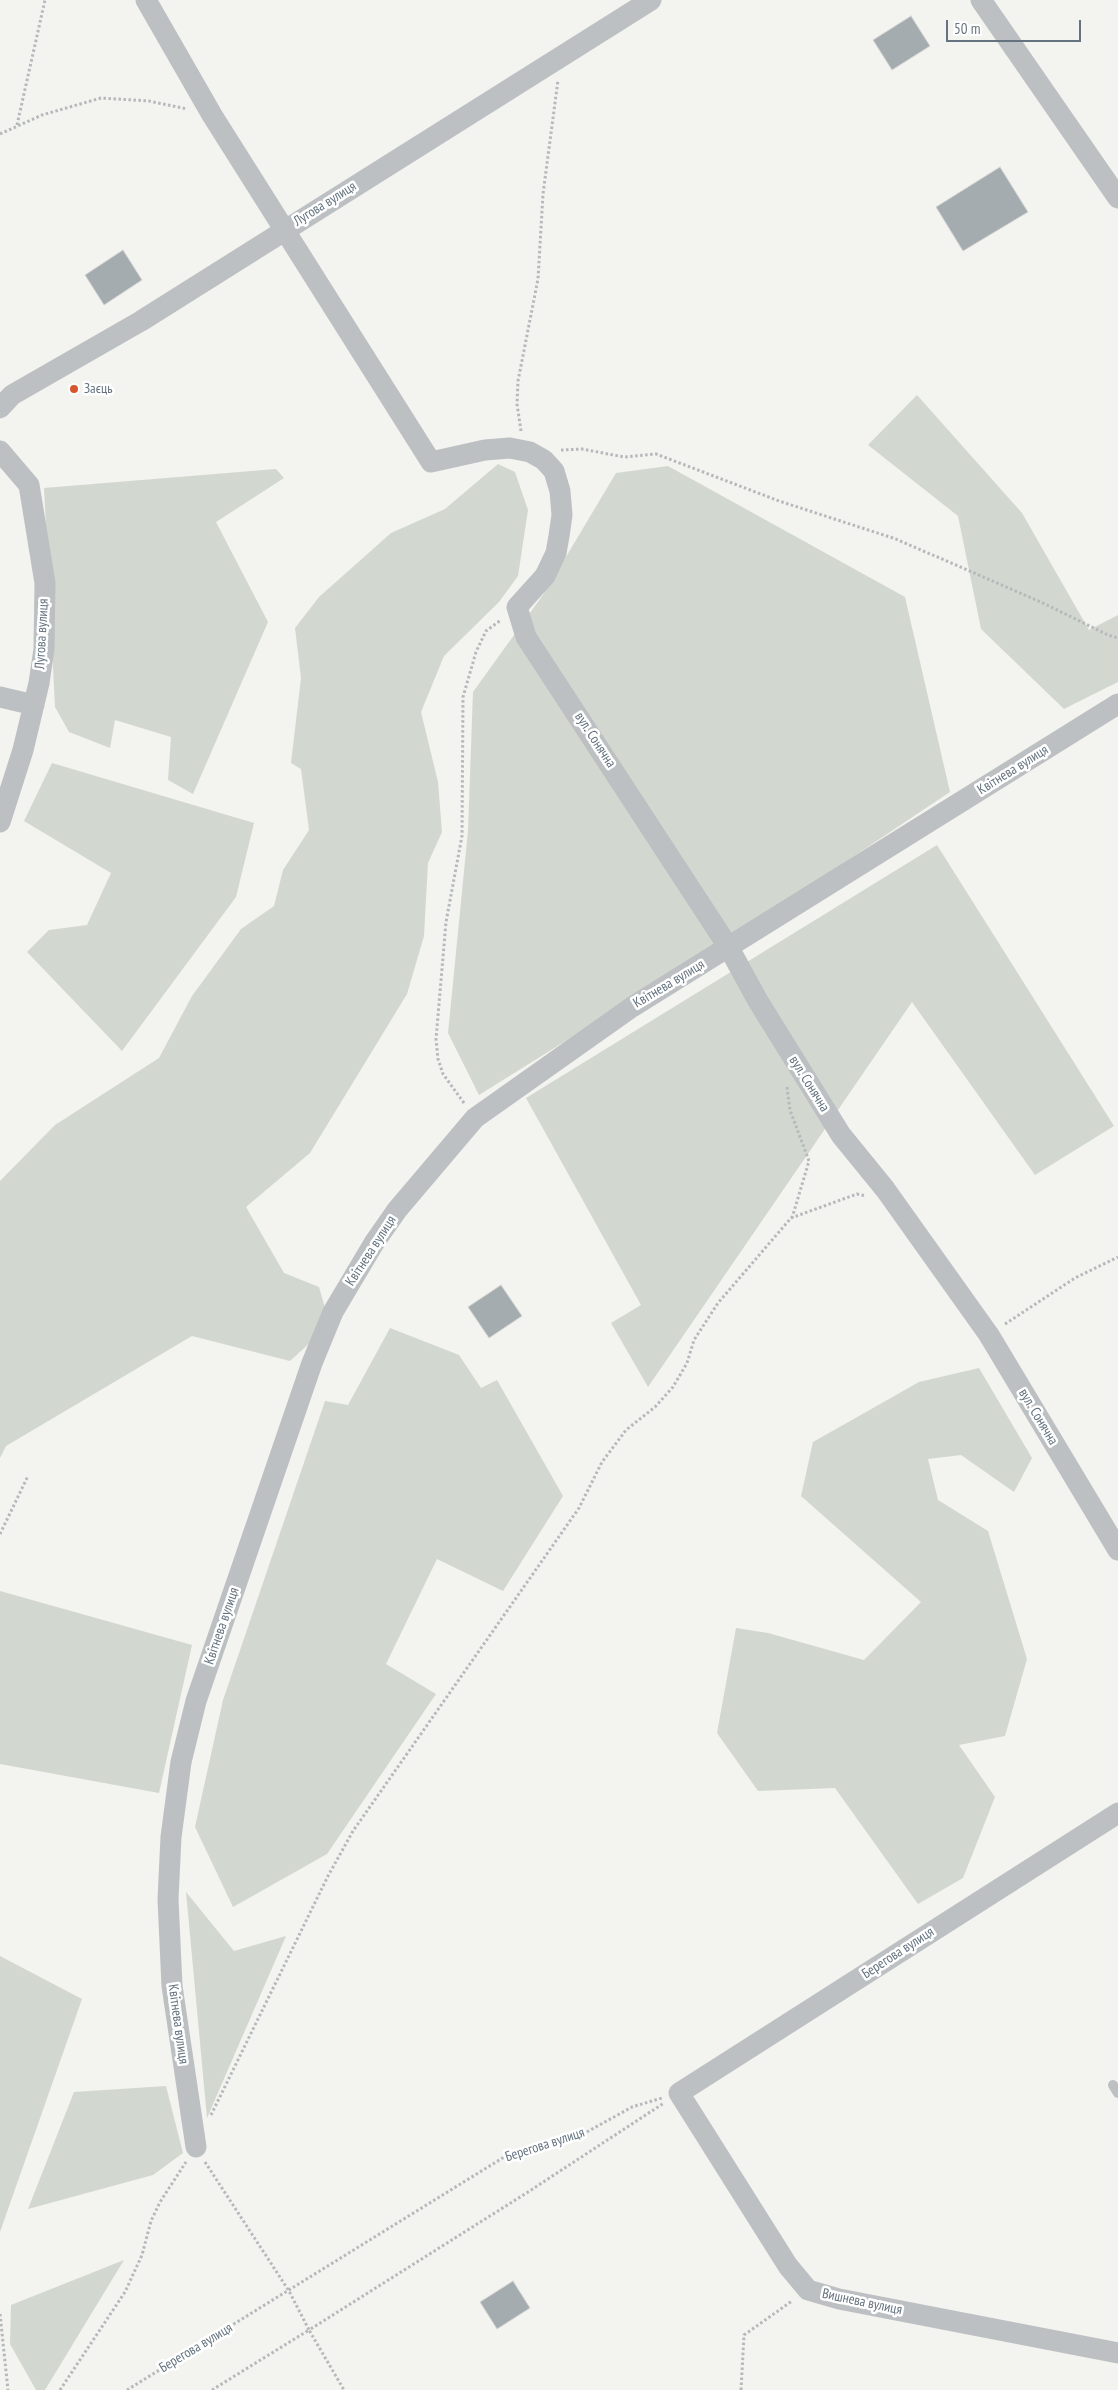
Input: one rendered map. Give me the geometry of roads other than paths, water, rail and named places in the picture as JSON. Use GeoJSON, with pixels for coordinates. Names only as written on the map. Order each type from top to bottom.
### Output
{"type":"FeatureCollection","features":[{"type":"Feature","properties":{"kind":"street"},"geometry":{"type":"LineString","coordinates":[[146,0],[212,115],[284,230]]}},
{"type":"Feature","properties":{"kind":"street","name":"Лугова вулиця"},"geometry":{"type":"LineString","coordinates":[[0,408],[12,395],[141,321],[651,0]]}},
{"type":"Feature","properties":{"kind":"street"},"geometry":{"type":"LineString","coordinates":[[981,0],[1118,198]]}},
{"type":"Feature","properties":{"kind":"street","name":"вул. Сонячна"},"geometry":{"type":"LineString","coordinates":[[284,230],[431,462],[484,450],[510,448],[530,452],[544,460],[554,472],[560,491],[562,515],[556,553],[545,576],[517,607],[526,637],[729,948],[758,1001],[841,1135],[893,1200],[989,1335],[1118,1550]]}},
{"type":"Feature","properties":{"kind":"street","name":"Лугова вулиця"},"geometry":{"type":"LineString","coordinates":[[0,451],[29,485],[45,583],[44,649],[34,705],[23,750],[0,822]]}},
{"type":"Feature","properties":{"kind":"street"},"geometry":{"type":"LineString","coordinates":[[0,697],[34,705]]}},
{"type":"Feature","properties":{"kind":"street","name":"Квітнева вулиця"},"geometry":{"type":"LineString","coordinates":[[196,2147],[172,1986],[168,1899],[171,1837],[181,1762],[196,1701],[312,1363],[333,1312],[357,1268],[397,1210],[475,1118],[632,1007],[1118,704]]}},
{"type":"Feature","properties":{"kind":"street","name":"Берегова вулиця"},"geometry":{"type":"LineString","coordinates":[[679,2093],[1118,1813]]}},
{"type":"Feature","properties":{"kind":"street","name":"Вишнева вулиця"},"geometry":{"type":"LineString","coordinates":[[679,2093],[788,2266],[808,2290],[840,2299],[1118,2353]]}},
{"type":"Feature","properties":{"kind":"place","name":"Заєць"},"geometry":{"type":"Point","coordinates":[74,389]}}]}
